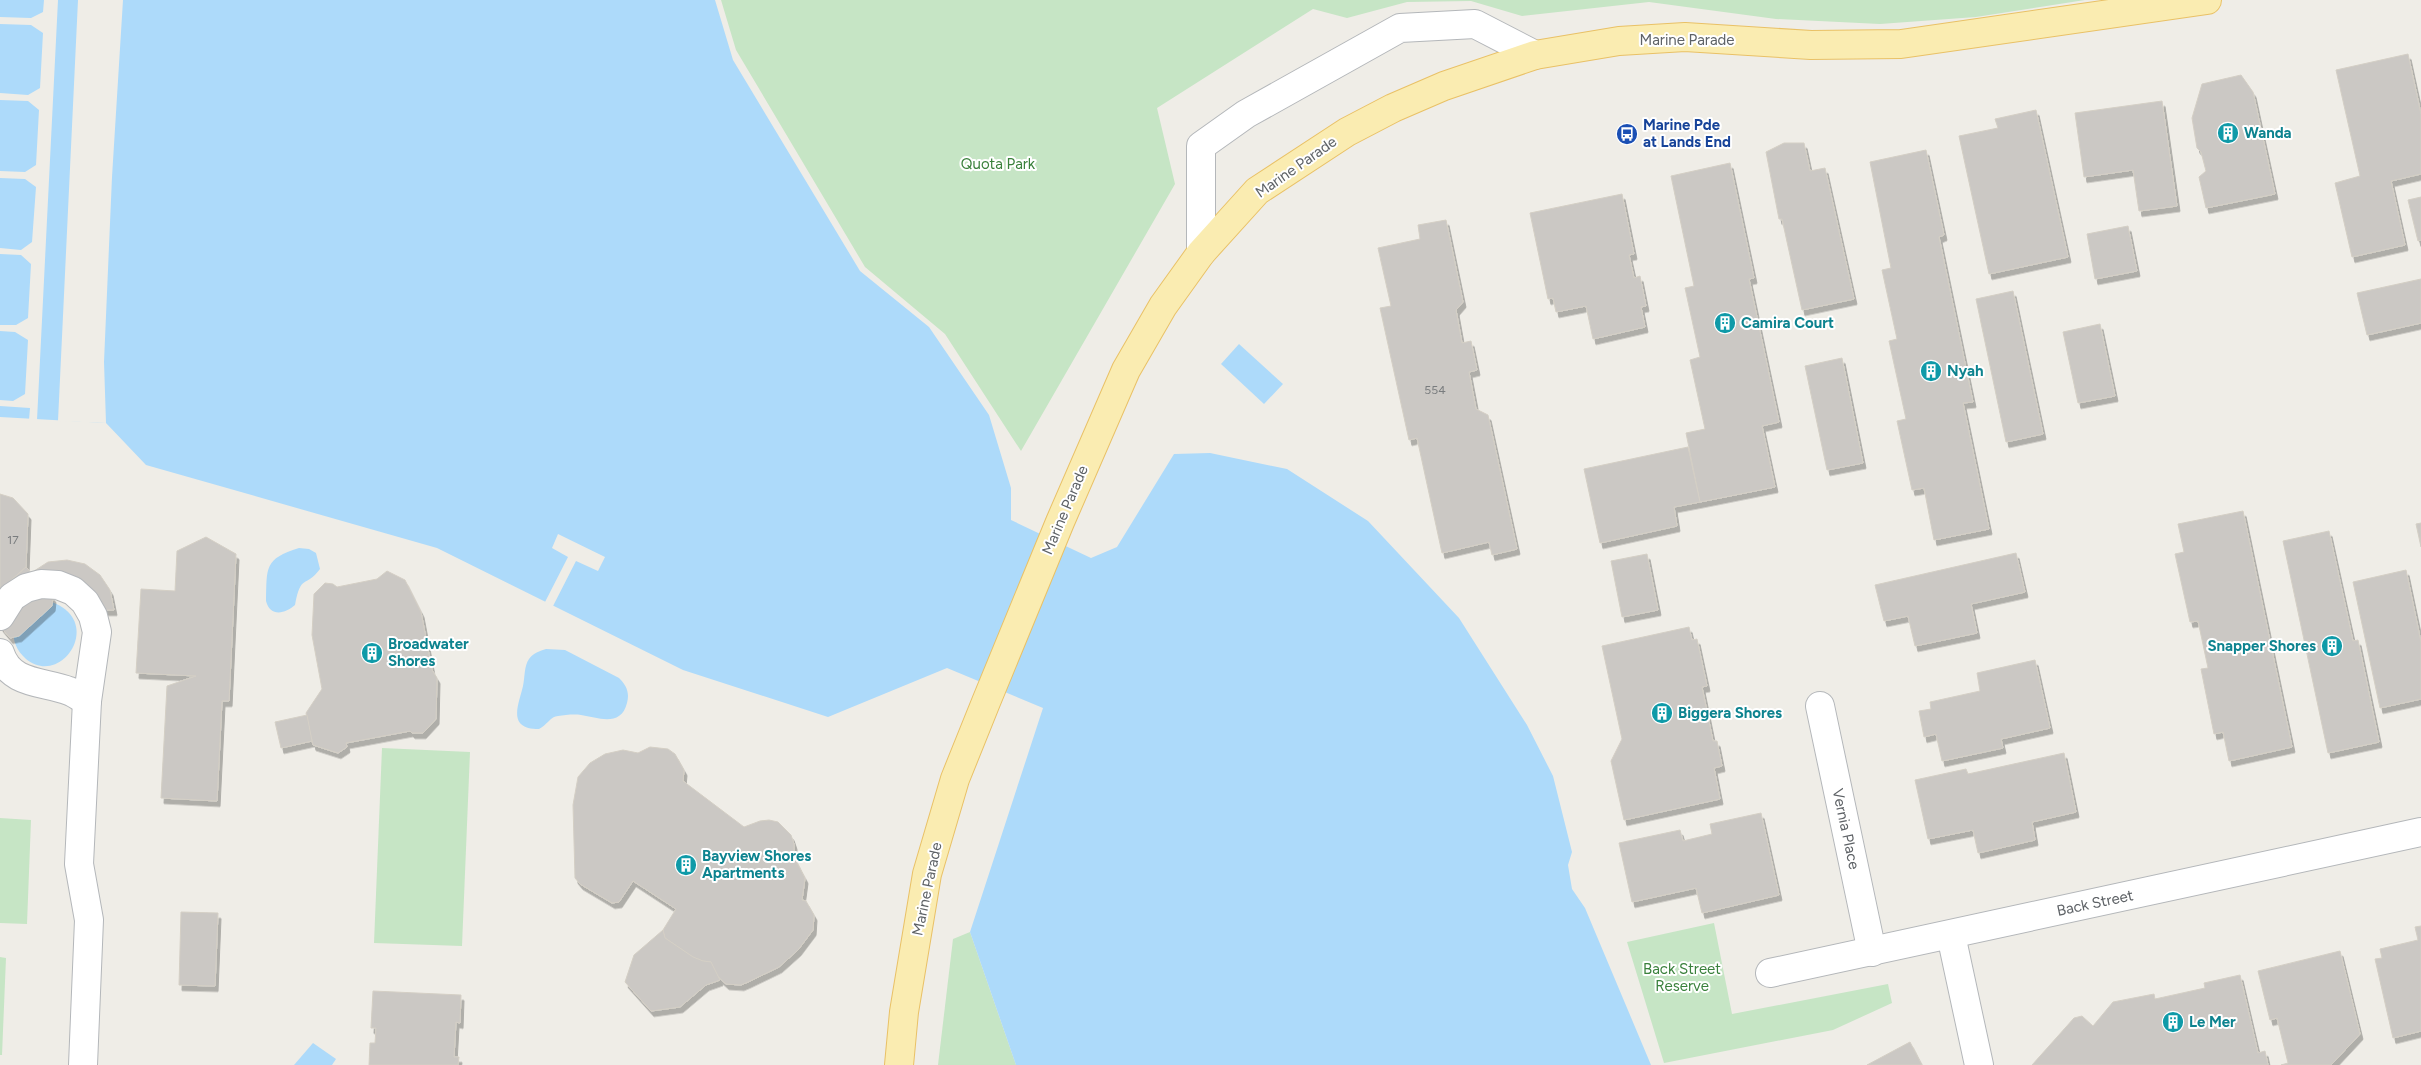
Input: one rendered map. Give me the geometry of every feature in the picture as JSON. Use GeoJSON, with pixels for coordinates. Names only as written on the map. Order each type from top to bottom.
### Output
{"type":"FeatureCollection","features":[{"type":"Feature","properties":{"kind":"main road","name":"Marine Parade"},"geometry":{"type":"LineString","coordinates":[[899,1065],[904,1012],[927,874],[955,779],[986,702],[1060,522],[1126,370],[1163,306],[1201,253],[1257,191],[1347,132],[1393,108],[1444,86],[1535,55],[1619,41],[1685,37],[1811,45],[1901,44],[2207,0]]}},
{"type":"Feature","properties":{"kind":"street"},"geometry":{"type":"LineString","coordinates":[[1201,253],[1201,146],[1246,114],[1400,28],[1475,24],[1535,55]]}},
{"type":"Feature","properties":{"kind":"street"},"geometry":{"type":"LineString","coordinates":[[0,616],[12,597],[26,588],[42,584],[66,588],[85,602],[93,616],[97,632],[86,701],[79,864],[89,920],[83,1065]]}},
{"type":"Feature","properties":{"kind":"street"},"geometry":{"type":"LineString","coordinates":[[0,652],[2,659],[13,672],[28,682],[70,691],[86,701]]}},
{"type":"Feature","properties":{"kind":"street","name":"Vernia Place"},"geometry":{"type":"LineString","coordinates":[[1820,706],[1872,952]]}},
{"type":"Feature","properties":{"kind":"street","name":"Back Street"},"geometry":{"type":"LineString","coordinates":[[1770,973],[2421,832]]}},
{"type":"Feature","properties":{"kind":"street"},"geometry":{"type":"LineString","coordinates":[[1951,935],[1979,1065]]}},
{"type":"Feature","properties":{"kind":"green space","name":"Quota Park"},"geometry":{"type":"Polygon","coordinates":[[[721,0],[2085,0],[1976,17],[1880,24],[1776,19],[1649,2],[1522,16],[1471,1],[1407,2],[1347,18],[1313,9],[1157,108],[1175,184],[1021,451],[945,334],[865,267],[736,50],[721,0]]]}},
{"type":"Feature","properties":{"kind":"green space"},"geometry":{"type":"Polygon","coordinates":[[[382,748],[470,752],[462,946],[374,943],[382,748]]]}},
{"type":"Feature","properties":{"kind":"green space"},"geometry":{"type":"Polygon","coordinates":[[[0,818],[31,820],[27,924],[0,923],[0,818]]]}},
{"type":"Feature","properties":{"kind":"green space","name":"Back Street Reserve"},"geometry":{"type":"Polygon","coordinates":[[[1714,923],[1732,1014],[1888,984],[1892,1003],[1833,1030],[1664,1063],[1627,942],[1714,923]]]}},
{"type":"Feature","properties":{"kind":"green space"},"geometry":{"type":"Polygon","coordinates":[[[970,932],[1016,1065],[938,1065],[953,939],[970,932]]]}},
{"type":"Feature","properties":{"kind":"green space"},"geometry":{"type":"Polygon","coordinates":[[[0,957],[6,958],[2,1055],[0,1055],[0,957]]]}},
{"type":"Feature","properties":{"kind":"water"},"geometry":{"type":"Polygon","coordinates":[[[0,0],[715,0],[733,60],[860,271],[929,327],[989,415],[1011,488],[1011,520],[1091,558],[1117,547],[1174,454],[1210,453],[1287,469],[1368,521],[1459,618],[1527,725],[1553,776],[1572,852],[1568,865],[1572,889],[1585,908],[1651,1065],[1016,1065],[970,932],[1043,708],[947,668],[828,717],[683,670],[437,548],[146,465],[106,423],[0,417],[0,0]]]}},
{"type":"Feature","properties":{"kind":"water"},"geometry":{"type":"Polygon","coordinates":[[[1239,344],[1283,384],[1264,404],[1221,364],[1239,344]]]}},
{"type":"Feature","properties":{"kind":"water"},"geometry":{"type":"Polygon","coordinates":[[[299,548],[309,549],[316,553],[320,569],[299,589],[295,605],[282,612],[274,612],[266,601],[270,566],[279,556],[299,548]]]}},
{"type":"Feature","properties":{"kind":"water"},"geometry":{"type":"Polygon","coordinates":[[[52,602],[68,611],[75,623],[76,636],[72,649],[64,659],[52,665],[39,666],[26,659],[17,649],[13,628],[52,602]]]}},
{"type":"Feature","properties":{"kind":"water"},"geometry":{"type":"Polygon","coordinates":[[[546,649],[565,650],[619,678],[628,692],[624,711],[615,718],[608,719],[578,715],[555,716],[539,729],[522,725],[518,720],[517,714],[526,665],[532,655],[546,649]]]}},
{"type":"Feature","properties":{"kind":"water"},"geometry":{"type":"Polygon","coordinates":[[[313,1043],[336,1059],[332,1065],[294,1065],[313,1043]]]}},
{"type":"Feature","properties":{"kind":"pier"},"geometry":{"type":"Polygon","coordinates":[[[44,0],[58,0],[37,420],[29,420],[30,408],[0,406],[0,400],[13,401],[25,394],[28,340],[15,332],[0,331],[0,325],[16,325],[28,318],[31,264],[21,255],[0,254],[0,248],[21,250],[32,242],[36,187],[25,179],[0,178],[0,171],[25,172],[36,165],[39,110],[28,101],[0,100],[0,93],[28,95],[40,88],[43,33],[31,25],[0,24],[0,17],[31,18],[43,12],[44,0]]]}},
{"type":"Feature","properties":{"kind":"pier"},"geometry":{"type":"Polygon","coordinates":[[[78,0],[123,0],[112,177],[104,362],[106,423],[58,421],[78,0]]]}},
{"type":"Feature","properties":{"kind":"pier"},"geometry":{"type":"Polygon","coordinates":[[[558,534],[605,557],[598,571],[576,561],[552,608],[544,604],[568,557],[552,548],[558,534]]]}},
{"type":"Feature","properties":{"kind":"building"},"geometry":{"type":"Polygon","coordinates":[[[2408,54],[2421,114],[2421,174],[2391,181],[2405,245],[2352,257],[2335,183],[2360,176],[2336,70],[2408,54]]]}},
{"type":"Feature","properties":{"kind":"building","name":"Wanda"},"geometry":{"type":"Polygon","coordinates":[[[2241,75],[2253,92],[2275,194],[2206,208],[2199,177],[2206,171],[2201,152],[2197,148],[2192,118],[2202,84],[2241,75]]]}},
{"type":"Feature","properties":{"kind":"building"},"geometry":{"type":"Polygon","coordinates":[[[2162,101],[2177,206],[2139,211],[2133,170],[2084,177],[2075,113],[2162,101]]]}},
{"type":"Feature","properties":{"kind":"building"},"geometry":{"type":"Polygon","coordinates":[[[2036,110],[2068,257],[1989,274],[1959,136],[1998,128],[1995,119],[2036,110]]]}},
{"type":"Feature","properties":{"kind":"building"},"geometry":{"type":"Polygon","coordinates":[[[1784,143],[1804,143],[1810,171],[1825,168],[1854,299],[1802,310],[1782,219],[1779,219],[1766,152],[1784,143]]]}},
{"type":"Feature","properties":{"kind":"building","name":"Nyah"},"geometry":{"type":"Polygon","coordinates":[[[1926,150],[1944,235],[1939,237],[1973,402],[1963,403],[1989,529],[1934,540],[1924,488],[1912,490],[1897,421],[1906,419],[1889,341],[1897,339],[1882,270],[1891,268],[1870,162],[1926,150]]]}},
{"type":"Feature","properties":{"kind":"building","name":"Camira Court"},"geometry":{"type":"Polygon","coordinates":[[[1730,163],[1754,278],[1749,279],[1779,422],[1762,426],[1775,487],[1700,502],[1686,433],[1705,429],[1690,360],[1700,357],[1685,288],[1694,286],[1671,176],[1730,163]]]}},
{"type":"Feature","properties":{"kind":"building"},"geometry":{"type":"Polygon","coordinates":[[[1622,194],[1634,254],[1629,255],[1634,278],[1640,276],[1646,306],[1641,307],[1645,327],[1593,339],[1586,306],[1556,312],[1553,298],[1548,299],[1530,213],[1622,194]]]}},
{"type":"Feature","properties":{"kind":"building"},"geometry":{"type":"Polygon","coordinates":[[[2421,197],[2421,240],[2418,241],[2408,200],[2421,197]]]}},
{"type":"Feature","properties":{"kind":"building"},"geometry":{"type":"Polygon","coordinates":[[[1446,220],[1463,302],[1456,310],[1462,343],[1471,341],[1477,370],[1469,372],[1476,409],[1488,415],[1517,549],[1492,555],[1489,542],[1442,553],[1417,438],[1409,440],[1380,308],[1391,306],[1378,248],[1420,239],[1418,225],[1446,220]]]}},
{"type":"Feature","properties":{"kind":"building"},"geometry":{"type":"Polygon","coordinates":[[[2128,226],[2137,271],[2095,279],[2087,234],[2128,226]]]}},
{"type":"Feature","properties":{"kind":"building"},"geometry":{"type":"Polygon","coordinates":[[[2421,279],[2421,323],[2367,335],[2357,293],[2421,279]]]}},
{"type":"Feature","properties":{"kind":"building"},"geometry":{"type":"Polygon","coordinates":[[[2013,291],[2043,434],[2006,442],[1976,299],[2013,291]]]}},
{"type":"Feature","properties":{"kind":"building"},"geometry":{"type":"Polygon","coordinates":[[[2100,324],[2115,396],[2078,403],[2063,332],[2100,324]]]}},
{"type":"Feature","properties":{"kind":"building"},"geometry":{"type":"Polygon","coordinates":[[[1842,358],[1863,463],[1827,470],[1805,366],[1842,358]]]}},
{"type":"Feature","properties":{"kind":"building"},"geometry":{"type":"Polygon","coordinates":[[[1688,447],[1700,502],[1674,507],[1677,526],[1600,543],[1584,469],[1688,447]]]}},
{"type":"Feature","properties":{"kind":"building"},"geometry":{"type":"Polygon","coordinates":[[[0,494],[13,498],[28,514],[26,567],[0,590],[0,494]]]}},
{"type":"Feature","properties":{"kind":"building"},"geometry":{"type":"Polygon","coordinates":[[[2243,511],[2292,747],[2229,761],[2223,732],[2214,734],[2201,669],[2208,668],[2198,621],[2190,622],[2175,554],[2184,552],[2178,524],[2243,511]]]}},
{"type":"Feature","properties":{"kind":"building"},"geometry":{"type":"Polygon","coordinates":[[[2421,523],[2421,547],[2416,524],[2421,523]]]}},
{"type":"Feature","properties":{"kind":"building","name":"Snapper Shores"},"geometry":{"type":"Polygon","coordinates":[[[2329,531],[2353,641],[2358,640],[2379,742],[2328,753],[2283,541],[2329,531]]]}},
{"type":"Feature","properties":{"kind":"building"},"geometry":{"type":"Polygon","coordinates":[[[206,537],[236,554],[229,701],[222,701],[217,801],[161,798],[167,686],[196,676],[136,673],[141,589],[175,591],[177,551],[206,537]]]}},
{"type":"Feature","properties":{"kind":"building"},"geometry":{"type":"Polygon","coordinates":[[[2016,553],[2025,592],[1971,604],[1977,633],[1915,646],[1908,616],[1884,621],[1875,585],[2016,553]]]}},
{"type":"Feature","properties":{"kind":"building"},"geometry":{"type":"Polygon","coordinates":[[[1647,554],[1658,610],[1622,617],[1611,561],[1647,554]]]}},
{"type":"Feature","properties":{"kind":"building"},"geometry":{"type":"Polygon","coordinates":[[[67,560],[85,564],[100,575],[110,590],[114,610],[81,610],[31,573],[48,562],[67,560]]]}},
{"type":"Feature","properties":{"kind":"building"},"geometry":{"type":"Polygon","coordinates":[[[26,567],[53,597],[52,606],[19,636],[10,638],[0,626],[0,590],[26,567]]]}},
{"type":"Feature","properties":{"kind":"building"},"geometry":{"type":"Polygon","coordinates":[[[2406,570],[2421,642],[2421,699],[2380,708],[2353,582],[2406,570]]]}},
{"type":"Feature","properties":{"kind":"building","name":"Broadwater Shores"},"geometry":{"type":"Polygon","coordinates":[[[387,571],[405,580],[421,612],[432,670],[437,678],[436,719],[423,733],[412,733],[410,731],[346,743],[347,747],[338,753],[313,745],[306,713],[322,689],[312,635],[314,594],[325,583],[333,584],[337,587],[377,579],[387,571]]]}},
{"type":"Feature","properties":{"kind":"building","name":"Biggera Shores"},"geometry":{"type":"Polygon","coordinates":[[[1689,627],[1692,640],[1697,639],[1707,686],[1702,687],[1713,741],[1717,741],[1722,766],[1714,768],[1720,799],[1624,820],[1611,761],[1622,739],[1602,646],[1689,627]]]}},
{"type":"Feature","properties":{"kind":"building"},"geometry":{"type":"Polygon","coordinates":[[[2035,660],[2050,728],[2001,739],[2003,748],[1942,761],[1936,734],[1924,737],[1919,711],[1931,709],[1930,702],[1980,691],[1977,673],[2035,660]]]}},
{"type":"Feature","properties":{"kind":"building"},"geometry":{"type":"Polygon","coordinates":[[[307,715],[312,741],[281,748],[275,722],[307,715]]]}},
{"type":"Feature","properties":{"kind":"building","name":"Bayview Shores Apartments"},"geometry":{"type":"Polygon","coordinates":[[[650,747],[668,749],[675,754],[684,770],[683,781],[744,827],[769,820],[778,822],[791,835],[794,844],[794,857],[805,878],[802,900],[806,901],[814,915],[813,930],[798,950],[779,967],[741,985],[726,984],[715,974],[711,962],[693,957],[665,938],[663,930],[676,909],[633,881],[619,902],[612,903],[580,884],[575,878],[573,805],[578,777],[590,763],[605,754],[623,750],[638,753],[650,747]]]}},
{"type":"Feature","properties":{"kind":"building"},"geometry":{"type":"Polygon","coordinates":[[[2064,753],[2076,812],[2032,822],[2035,840],[1978,853],[1973,830],[1928,839],[1915,780],[1966,769],[1968,774],[2064,753]]]}},
{"type":"Feature","properties":{"kind":"building"},"geometry":{"type":"Polygon","coordinates":[[[1761,813],[1779,895],[1702,913],[1696,888],[1632,902],[1619,843],[1680,830],[1683,841],[1712,834],[1710,824],[1761,813]]]}},
{"type":"Feature","properties":{"kind":"building"},"geometry":{"type":"Polygon","coordinates":[[[181,912],[218,913],[215,986],[179,985],[181,912]]]}},
{"type":"Feature","properties":{"kind":"building"},"geometry":{"type":"Polygon","coordinates":[[[2421,926],[2421,1031],[2393,1038],[2375,959],[2382,958],[2380,949],[2418,940],[2415,927],[2421,926]]]}},
{"type":"Feature","properties":{"kind":"building"},"geometry":{"type":"Polygon","coordinates":[[[663,930],[665,938],[693,957],[711,962],[720,980],[706,985],[680,1007],[651,1011],[625,982],[634,955],[663,930]]]}},
{"type":"Feature","properties":{"kind":"building"},"geometry":{"type":"Polygon","coordinates":[[[2340,951],[2360,1034],[2331,1065],[2281,1065],[2288,1063],[2277,1018],[2270,1020],[2258,971],[2340,951]]]}},
{"type":"Feature","properties":{"kind":"building","name":"Le Mer"},"geometry":{"type":"Polygon","coordinates":[[[2240,975],[2258,1053],[2265,1051],[2268,1065],[2032,1065],[2074,1018],[2082,1016],[2093,1026],[2113,1002],[2154,994],[2155,999],[2205,988],[2204,983],[2240,975]]]}},
{"type":"Feature","properties":{"kind":"building"},"geometry":{"type":"Polygon","coordinates":[[[373,991],[461,995],[460,1023],[456,1022],[454,1057],[459,1057],[458,1065],[369,1065],[370,1043],[375,1043],[376,1028],[371,1028],[373,991]]]}},
{"type":"Feature","properties":{"kind":"building"},"geometry":{"type":"Polygon","coordinates":[[[1910,1042],[1922,1065],[1867,1065],[1910,1042]]]}},
{"type":"Feature","properties":{"kind":"place","name":"Wanda"},"geometry":{"type":"Point","coordinates":[2228,133]}},
{"type":"Feature","properties":{"kind":"place","name":"Marine Pde at Lands End"},"geometry":{"type":"Point","coordinates":[1627,134]}},
{"type":"Feature","properties":{"kind":"place","name":"Camira Court"},"geometry":{"type":"Point","coordinates":[1725,323]}},
{"type":"Feature","properties":{"kind":"place","name":"Nyah"},"geometry":{"type":"Point","coordinates":[1931,371]}},
{"type":"Feature","properties":{"kind":"place","name":"Snapper Shores"},"geometry":{"type":"Point","coordinates":[2332,646]}},
{"type":"Feature","properties":{"kind":"place","name":"Broadwater Shores"},"geometry":{"type":"Point","coordinates":[372,653]}},
{"type":"Feature","properties":{"kind":"place","name":"Biggera Shores"},"geometry":{"type":"Point","coordinates":[1662,713]}},
{"type":"Feature","properties":{"kind":"place","name":"Bayview Shores Apartments"},"geometry":{"type":"Point","coordinates":[686,865]}},
{"type":"Feature","properties":{"kind":"place","name":"Le Mer"},"geometry":{"type":"Point","coordinates":[2173,1022]}}]}
